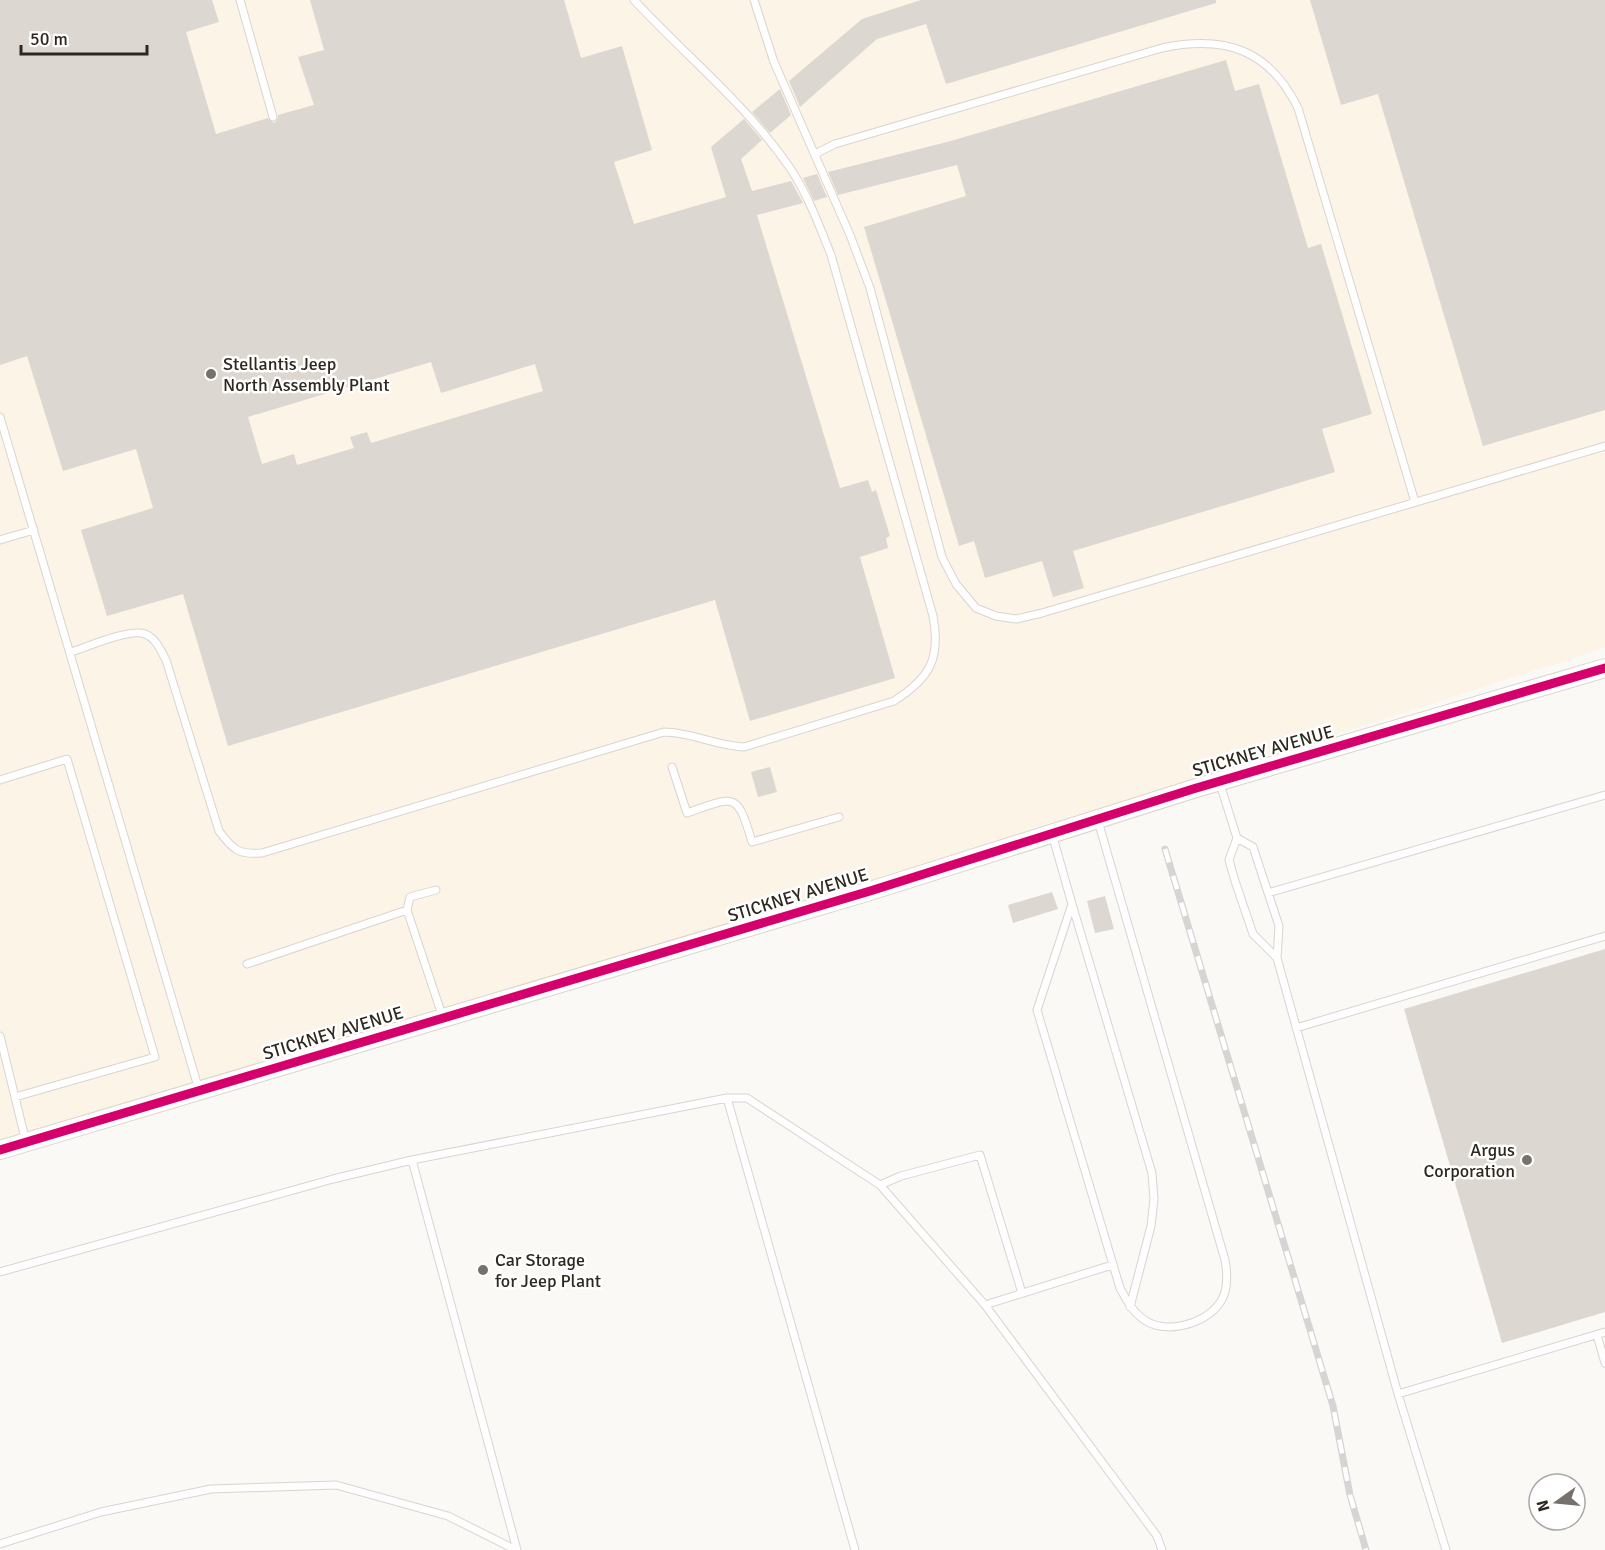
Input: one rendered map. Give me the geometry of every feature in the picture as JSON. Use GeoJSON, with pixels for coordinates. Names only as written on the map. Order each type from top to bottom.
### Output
{"type":"FeatureCollection","features":[{"type":"Feature","properties":{"kind":"street","name":"STICKNEY AVENUE"},"geometry":{"type":"LineString","coordinates":[[0,1150],[870,891],[1097,819],[1605,668]]}},
{"type":"Feature","properties":{"kind":"lane"},"geometry":{"type":"LineString","coordinates":[[240,0],[273,117]]}},
{"type":"Feature","properties":{"kind":"lane"},"geometry":{"type":"LineString","coordinates":[[71,652],[132,633],[145,634],[159,645],[166,660],[219,831],[230,845],[246,855],[262,853],[664,732],[674,732],[733,747],[744,747],[894,701],[912,689],[926,674],[934,656],[937,638],[933,616],[831,255],[813,209],[790,169],[734,100],[634,0]]}},
{"type":"Feature","properties":{"kind":"lane"},"geometry":{"type":"LineString","coordinates":[[754,0],[774,62],[850,235],[870,288],[942,557],[956,584],[976,608],[996,616],[1016,619],[1605,446]]}},
{"type":"Feature","properties":{"kind":"lane"},"geometry":{"type":"LineString","coordinates":[[815,154],[836,144],[1179,45],[1209,44],[1228,47],[1245,51],[1265,62],[1278,74],[1298,108],[1415,502]]}},
{"type":"Feature","properties":{"kind":"lane"},"geometry":{"type":"LineString","coordinates":[[0,417],[198,1090]]}},
{"type":"Feature","properties":{"kind":"lane"},"geometry":{"type":"LineString","coordinates":[[0,540],[34,530]]}},
{"type":"Feature","properties":{"kind":"lane"},"geometry":{"type":"LineString","coordinates":[[0,780],[67,759],[155,1057],[15,1097]]}},
{"type":"Feature","properties":{"kind":"lane"},"geometry":{"type":"LineString","coordinates":[[672,767],[687,813],[719,802],[729,801],[736,804],[743,811],[752,842],[839,817]]}},
{"type":"Feature","properties":{"kind":"lane"},"geometry":{"type":"LineString","coordinates":[[1219,782],[1237,838],[1229,860],[1235,881],[1253,934],[1277,958]]}},
{"type":"Feature","properties":{"kind":"lane"},"geometry":{"type":"LineString","coordinates":[[1268,893],[1605,795]]}},
{"type":"Feature","properties":{"kind":"lane"},"geometry":{"type":"LineString","coordinates":[[1072,904],[1036,1010],[1120,1288],[1130,1307],[1147,1322],[1170,1328],[1191,1323],[1207,1316],[1217,1307],[1225,1294],[1227,1278],[1225,1260],[1097,819]]}},
{"type":"Feature","properties":{"kind":"lane"},"geometry":{"type":"LineString","coordinates":[[1052,833],[1152,1173],[1154,1199],[1151,1226],[1130,1307]]}},
{"type":"Feature","properties":{"kind":"lane"},"geometry":{"type":"LineString","coordinates":[[1237,838],[1253,848],[1279,926],[1277,958],[1398,1394],[1446,1550]]}},
{"type":"Feature","properties":{"kind":"lane"},"geometry":{"type":"LineString","coordinates":[[436,890],[410,897],[407,910],[443,1018]]}},
{"type":"Feature","properties":{"kind":"lane"},"geometry":{"type":"LineString","coordinates":[[247,964],[407,910]]}},
{"type":"Feature","properties":{"kind":"lane"},"geometry":{"type":"LineString","coordinates":[[1296,1028],[1605,936]]}},
{"type":"Feature","properties":{"kind":"lane"},"geometry":{"type":"LineString","coordinates":[[0,1036],[26,1142]]}},
{"type":"Feature","properties":{"kind":"lane"},"geometry":{"type":"LineString","coordinates":[[727,1098],[855,1550]]}},
{"type":"Feature","properties":{"kind":"lane"},"geometry":{"type":"LineString","coordinates":[[0,1272],[333,1179],[412,1160],[727,1098],[747,1098],[880,1185],[985,1305],[1158,1536],[1162,1550]]}},
{"type":"Feature","properties":{"kind":"lane"},"geometry":{"type":"LineString","coordinates":[[880,1185],[901,1176],[980,1155],[1022,1293]]}},
{"type":"Feature","properties":{"kind":"lane"},"geometry":{"type":"LineString","coordinates":[[412,1160],[516,1550]]}},
{"type":"Feature","properties":{"kind":"lane"},"geometry":{"type":"LineString","coordinates":[[985,1305],[1112,1265]]}},
{"type":"Feature","properties":{"kind":"lane"},"geometry":{"type":"LineString","coordinates":[[1398,1394],[1605,1332]]}},
{"type":"Feature","properties":{"kind":"lane"},"geometry":{"type":"LineString","coordinates":[[1597,1335],[1605,1363]]}},
{"type":"Feature","properties":{"kind":"lane"},"geometry":{"type":"LineString","coordinates":[[0,1543],[100,1512],[211,1490],[336,1485],[448,1516],[516,1550]]}},
{"type":"Feature","properties":{"kind":"shaded area"},"geometry":{"type":"Polygon","coordinates":[[[0,0],[1605,0],[1605,648],[613,967],[0,1152],[0,0]]]}},
{"type":"Feature","properties":{"kind":"building","name":"Stellantis Jeep North Assembly Plant"},"geometry":{"type":"Polygon","coordinates":[[[0,0],[212,0],[219,22],[186,32],[216,134],[268,118],[274,123],[278,115],[314,105],[298,57],[324,50],[310,0],[564,0],[581,58],[622,46],[652,150],[614,162],[634,224],[726,197],[711,147],[744,119],[762,140],[741,159],[752,191],[791,181],[803,203],[757,215],[840,488],[868,480],[872,492],[876,490],[890,536],[886,538],[888,548],[860,557],[895,678],[750,721],[715,600],[228,746],[183,594],[107,616],[81,530],[153,508],[136,449],[63,471],[27,356],[0,365],[0,0]],[[431,362],[248,417],[262,464],[294,454],[297,465],[354,448],[350,437],[367,432],[371,443],[543,391],[535,364],[441,393],[431,362]]]}},
{"type":"Feature","properties":{"kind":"building"},"geometry":{"type":"Polygon","coordinates":[[[921,0],[1216,0],[1216,3],[946,84],[926,24],[877,39],[800,107],[789,81],[862,19],[921,0]]]}},
{"type":"Feature","properties":{"kind":"building"},"geometry":{"type":"Polygon","coordinates":[[[1310,0],[1605,0],[1605,410],[1483,446],[1378,94],[1341,105],[1310,0]]]}},
{"type":"Feature","properties":{"kind":"building"},"geometry":{"type":"Polygon","coordinates":[[[1226,60],[1235,91],[1259,84],[1308,248],[1321,244],[1372,414],[1322,429],[1335,472],[1073,551],[1084,588],[1053,597],[1042,561],[985,578],[974,541],[959,546],[864,227],[966,196],[957,165],[838,195],[828,172],[951,141],[1226,60]]]}},
{"type":"Feature","properties":{"kind":"building"},"geometry":{"type":"Polygon","coordinates":[[[780,89],[791,115],[770,133],[752,112],[780,89]]]}},
{"type":"Feature","properties":{"kind":"building"},"geometry":{"type":"Polygon","coordinates":[[[817,174],[827,197],[814,201],[803,178],[817,174]]]}},
{"type":"Feature","properties":{"kind":"building"},"geometry":{"type":"Polygon","coordinates":[[[770,767],[777,792],[758,797],[751,772],[770,767]]]}},
{"type":"Feature","properties":{"kind":"building"},"geometry":{"type":"Polygon","coordinates":[[[1052,892],[1058,909],[1013,923],[1008,905],[1052,892]]]}},
{"type":"Feature","properties":{"kind":"building"},"geometry":{"type":"Polygon","coordinates":[[[1105,896],[1114,929],[1095,933],[1087,901],[1105,896]]]}},
{"type":"Feature","properties":{"kind":"building","name":"Argus Corporation"},"geometry":{"type":"Polygon","coordinates":[[[1605,949],[1605,1312],[1502,1343],[1404,1009],[1605,949]]]}},
{"type":"Feature","properties":{"kind":"railway"},"geometry":{"type":"LineString","coordinates":[[1165,849],[1333,1406],[1350,1495],[1366,1550]]}},
{"type":"Feature","properties":{"kind":"cycle path"},"geometry":{"type":"LineString","coordinates":[[0,1150],[870,891],[1193,789],[1605,668]]}},
{"type":"Feature","properties":{"kind":"place","name":"Stellantis Jeep North Assembly Plant"},"geometry":{"type":"Point","coordinates":[211,374]}},
{"type":"Feature","properties":{"kind":"place","name":"Argus Corporation"},"geometry":{"type":"Point","coordinates":[1527,1160]}},
{"type":"Feature","properties":{"kind":"place","name":"Car Storage for Jeep Plant"},"geometry":{"type":"Point","coordinates":[483,1270]}}]}
